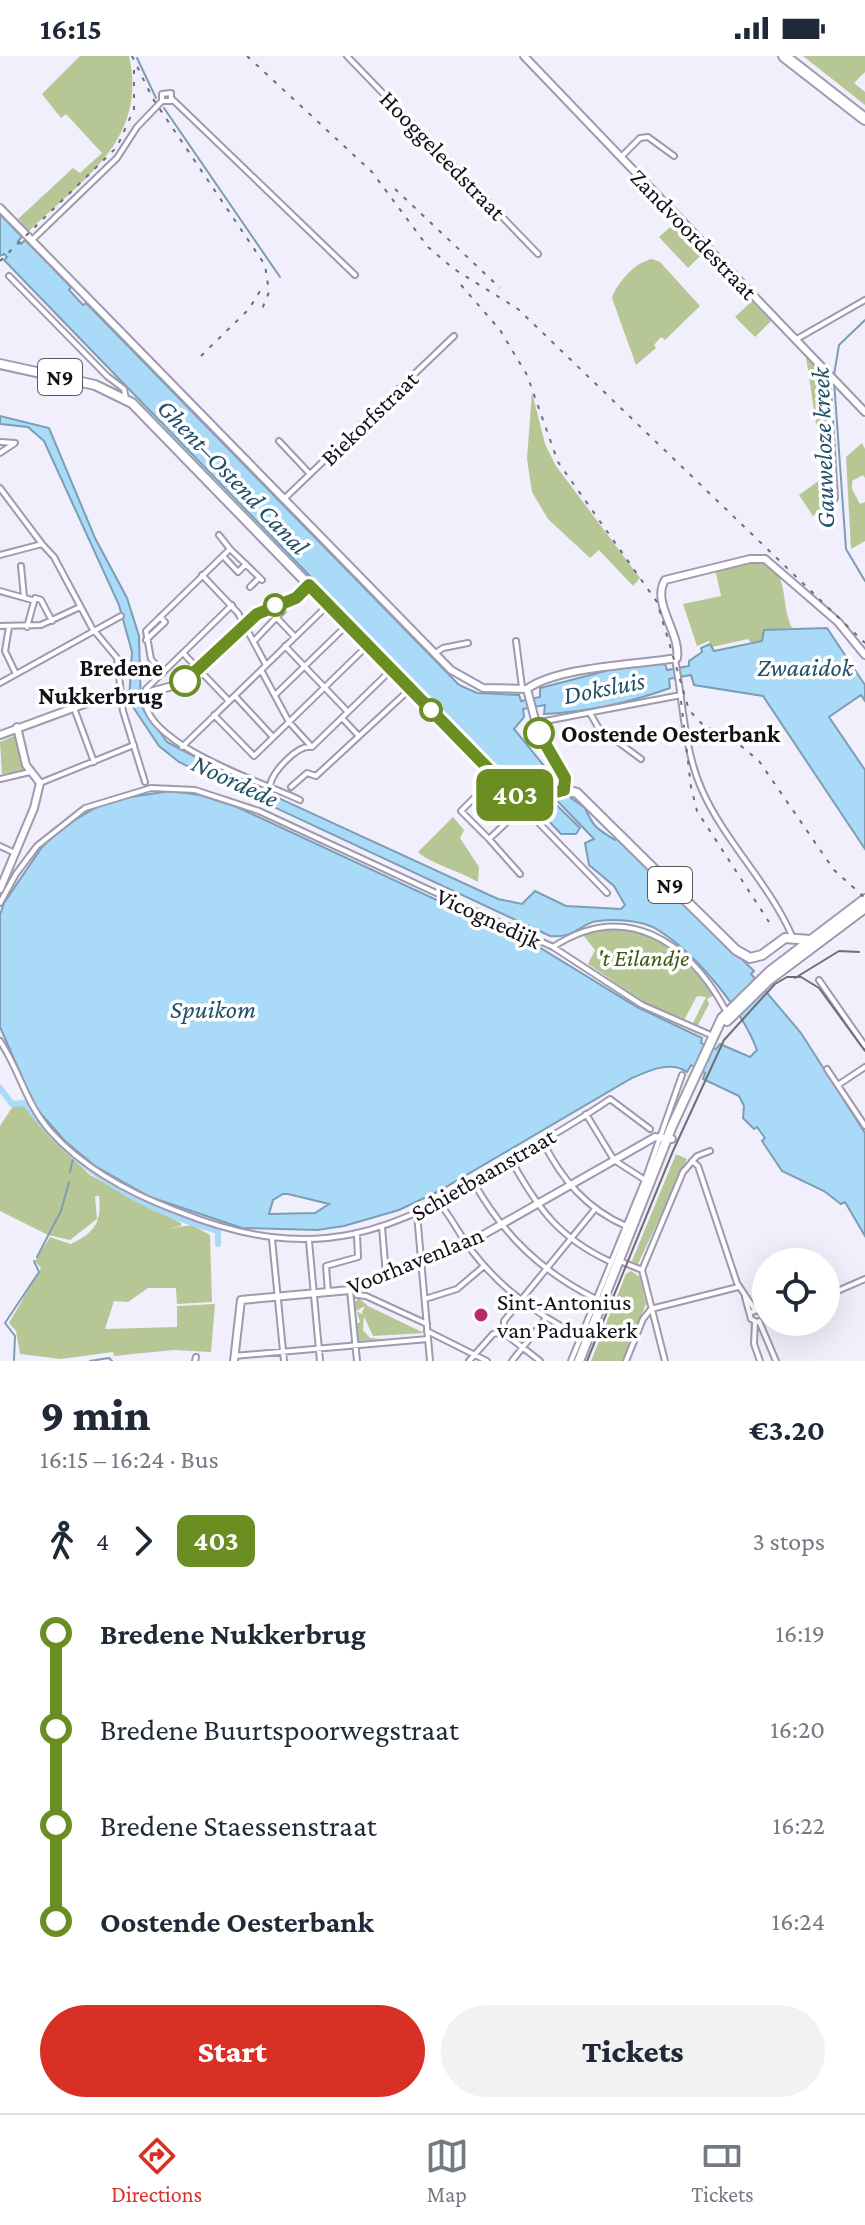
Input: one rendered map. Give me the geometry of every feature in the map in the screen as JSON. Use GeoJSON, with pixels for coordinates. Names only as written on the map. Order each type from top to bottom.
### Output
{"type":"FeatureCollection","features":[{"type":"Feature","properties":{"kind":"highway"},"geometry":{"type":"LineString","coordinates":[[784,56],[865,119]]}},
{"type":"Feature","properties":{"kind":"highway"},"geometry":{"type":"LineString","coordinates":[[795,56],[865,110]]}},
{"type":"Feature","properties":{"kind":"main road","name":"N9"},"geometry":{"type":"LineString","coordinates":[[0,364],[95,385],[126,399],[495,776],[525,802]]}},
{"type":"Feature","properties":{"kind":"main road","name":"N9"},"geometry":{"type":"LineString","coordinates":[[562,791],[584,799],[742,955],[770,971]]}},
{"type":"Feature","properties":{"kind":"main road"},"geometry":{"type":"LineString","coordinates":[[525,802],[562,791]]}},
{"type":"Feature","properties":{"kind":"main road"},"geometry":{"type":"LineString","coordinates":[[581,1361],[667,1137],[730,1011],[770,971],[865,899]]}},
{"type":"Feature","properties":{"kind":"main road"},"geometry":{"type":"LineString","coordinates":[[770,971],[792,963],[865,908]]}},
{"type":"Feature","properties":{"kind":"main road"},"geometry":{"type":"LineString","coordinates":[[742,955],[753,959],[789,938],[810,940]]}},
{"type":"Feature","properties":{"kind":"main road"},"geometry":{"type":"LineString","coordinates":[[789,938],[799,949]]}},
{"type":"Feature","properties":{"kind":"main road"},"geometry":{"type":"LineString","coordinates":[[792,963],[799,949]]}},
{"type":"Feature","properties":{"kind":"main road"},"geometry":{"type":"LineString","coordinates":[[762,955],[770,971]]}},
{"type":"Feature","properties":{"kind":"street","name":"Hooggeleedstraat"},"geometry":{"type":"LineString","coordinates":[[347,56],[538,254]]}},
{"type":"Feature","properties":{"kind":"street","name":"Zandvoordestraat"},"geometry":{"type":"LineString","coordinates":[[524,56],[865,411]]}},
{"type":"Feature","properties":{"kind":"street"},"geometry":{"type":"LineString","coordinates":[[32,240],[117,158],[137,127],[162,101],[164,92],[171,93],[172,99],[355,275]]}},
{"type":"Feature","properties":{"kind":"street"},"geometry":{"type":"LineString","coordinates":[[162,101],[168,103],[172,99]]}},
{"type":"Feature","properties":{"kind":"street"},"geometry":{"type":"LineString","coordinates":[[621,157],[640,138],[648,137],[674,156]]}},
{"type":"Feature","properties":{"kind":"street"},"geometry":{"type":"LineString","coordinates":[[0,208],[434,654],[472,684],[525,688],[575,673],[627,663],[675,659]]}},
{"type":"Feature","properties":{"kind":"street"},"geometry":{"type":"LineString","coordinates":[[9,276],[107,376],[117,381],[126,399]]}},
{"type":"Feature","properties":{"kind":"street"},"geometry":{"type":"LineString","coordinates":[[795,340],[865,300]]}},
{"type":"Feature","properties":{"kind":"street","name":"Biekorfstraat"},"geometry":{"type":"LineString","coordinates":[[284,499],[454,336]]}},
{"type":"Feature","properties":{"kind":"street"},"geometry":{"type":"LineString","coordinates":[[827,514],[835,498],[828,374]]}},
{"type":"Feature","properties":{"kind":"street"},"geometry":{"type":"LineString","coordinates":[[279,441],[310,474]]}},
{"type":"Feature","properties":{"kind":"street"},"geometry":{"type":"LineString","coordinates":[[0,442],[15,443],[0,453]]}},
{"type":"Feature","properties":{"kind":"street"},"geometry":{"type":"LineString","coordinates":[[0,488],[54,557],[96,633],[117,658],[134,745],[145,782]]}},
{"type":"Feature","properties":{"kind":"street"},"geometry":{"type":"LineString","coordinates":[[219,535],[260,579],[250,587]]}},
{"type":"Feature","properties":{"kind":"street"},"geometry":{"type":"LineString","coordinates":[[0,555],[42,544]]}},
{"type":"Feature","properties":{"kind":"street"},"geometry":{"type":"LineString","coordinates":[[163,673],[151,659],[146,631],[230,549]]}},
{"type":"Feature","properties":{"kind":"street"},"geometry":{"type":"LineString","coordinates":[[223,556],[238,572],[246,564]]}},
{"type":"Feature","properties":{"kind":"street"},"geometry":{"type":"LineString","coordinates":[[789,938],[788,927],[705,796],[694,770],[676,668],[678,654],[674,632],[661,597],[665,580],[756,558],[774,564],[838,622],[865,655]]}},
{"type":"Feature","properties":{"kind":"street"},"geometry":{"type":"LineString","coordinates":[[21,566],[24,597]]}},
{"type":"Feature","properties":{"kind":"street"},"geometry":{"type":"LineString","coordinates":[[202,575],[232,605],[266,665]]}},
{"type":"Feature","properties":{"kind":"street"},"geometry":{"type":"LineString","coordinates":[[253,642],[309,585]]}},
{"type":"Feature","properties":{"kind":"street"},"geometry":{"type":"LineString","coordinates":[[0,591],[41,600],[52,621]]}},
{"type":"Feature","properties":{"kind":"street"},"geometry":{"type":"LineString","coordinates":[[27,628],[32,600]]}},
{"type":"Feature","properties":{"kind":"street"},"geometry":{"type":"LineString","coordinates":[[0,735],[74,708],[175,686],[199,669],[265,609],[293,600]]}},
{"type":"Feature","properties":{"kind":"street"},"geometry":{"type":"LineString","coordinates":[[142,694],[232,605]]}},
{"type":"Feature","properties":{"kind":"street"},"geometry":{"type":"LineString","coordinates":[[182,747],[328,605]]}},
{"type":"Feature","properties":{"kind":"street"},"geometry":{"type":"LineString","coordinates":[[0,626],[27,628],[52,621],[80,607]]}},
{"type":"Feature","properties":{"kind":"street"},"geometry":{"type":"LineString","coordinates":[[0,683],[96,633],[121,616]]}},
{"type":"Feature","properties":{"kind":"street"},"geometry":{"type":"LineString","coordinates":[[277,618],[295,637]]}},
{"type":"Feature","properties":{"kind":"street"},"geometry":{"type":"LineString","coordinates":[[275,695],[348,624]]}},
{"type":"Feature","properties":{"kind":"street"},"geometry":{"type":"LineString","coordinates":[[9,627],[5,651],[16,674]]}},
{"type":"Feature","properties":{"kind":"street"},"geometry":{"type":"LineString","coordinates":[[516,641],[535,721],[565,778],[562,791]]}},
{"type":"Feature","properties":{"kind":"street"},"geometry":{"type":"LineString","coordinates":[[434,654],[443,648],[468,643]]}},
{"type":"Feature","properties":{"kind":"street"},"geometry":{"type":"LineString","coordinates":[[214,715],[254,756],[367,645]]}},
{"type":"Feature","properties":{"kind":"street"},"geometry":{"type":"LineString","coordinates":[[285,646],[347,711]]}},
{"type":"Feature","properties":{"kind":"street"},"geometry":{"type":"LineString","coordinates":[[183,653],[229,701]]}},
{"type":"Feature","properties":{"kind":"street"},"geometry":{"type":"LineString","coordinates":[[261,670],[289,722],[312,747]]}},
{"type":"Feature","properties":{"kind":"street"},"geometry":{"type":"LineString","coordinates":[[270,785],[272,777],[301,748],[312,747],[391,670]]}},
{"type":"Feature","properties":{"kind":"street"},"geometry":{"type":"LineString","coordinates":[[291,787],[307,773],[316,776],[410,689]]}},
{"type":"Feature","properties":{"kind":"street"},"geometry":{"type":"LineString","coordinates":[[142,694],[152,718],[182,747],[300,800]]}},
{"type":"Feature","properties":{"kind":"street"},"geometry":{"type":"LineString","coordinates":[[535,721],[591,715],[681,695]]}},
{"type":"Feature","properties":{"kind":"street"},"geometry":{"type":"LineString","coordinates":[[235,696],[273,737]]}},
{"type":"Feature","properties":{"kind":"street"},"geometry":{"type":"LineString","coordinates":[[74,708],[94,762]]}},
{"type":"Feature","properties":{"kind":"street"},"geometry":{"type":"LineString","coordinates":[[591,715],[598,727],[641,759]]}},
{"type":"Feature","properties":{"kind":"street"},"geometry":{"type":"LineString","coordinates":[[342,718],[358,735]]}},
{"type":"Feature","properties":{"kind":"street"},"geometry":{"type":"LineString","coordinates":[[17,727],[30,772],[43,781]]}},
{"type":"Feature","properties":{"kind":"street"},"geometry":{"type":"LineString","coordinates":[[43,781],[134,745]]}},
{"type":"Feature","properties":{"kind":"street"},"geometry":{"type":"LineString","coordinates":[[0,777],[30,772]]}},
{"type":"Feature","properties":{"kind":"street"},"geometry":{"type":"LineString","coordinates":[[495,776],[461,811],[520,874]]}},
{"type":"Feature","properties":{"kind":"street"},"geometry":{"type":"LineString","coordinates":[[0,889],[43,781]]}},
{"type":"Feature","properties":{"kind":"street","name":"Vicognedijk"},"geometry":{"type":"LineString","coordinates":[[0,903],[21,865],[45,838],[75,814],[104,800],[151,788],[184,788],[259,811],[553,947],[642,1005],[712,1043]]}},
{"type":"Feature","properties":{"kind":"street"},"geometry":{"type":"LineString","coordinates":[[489,839],[525,802],[607,893]]}},
{"type":"Feature","properties":{"kind":"street"},"geometry":{"type":"LineString","coordinates":[[0,846],[15,853]]}},
{"type":"Feature","properties":{"kind":"street"},"geometry":{"type":"LineString","coordinates":[[553,947],[598,926],[649,930],[712,986],[730,1011]]}},
{"type":"Feature","properties":{"kind":"street"},"geometry":{"type":"LineString","coordinates":[[819,980],[865,1046]]}},
{"type":"Feature","properties":{"kind":"street","name":"Schietbaanstraat"},"geometry":{"type":"LineString","coordinates":[[0,1041],[35,1112],[79,1158],[139,1195],[218,1225],[272,1239],[309,1241],[357,1235],[417,1214],[440,1204],[610,1099],[650,1129]]}},
{"type":"Feature","properties":{"kind":"street"},"geometry":{"type":"LineString","coordinates":[[838,1085],[865,1067]]}},
{"type":"Feature","properties":{"kind":"street"},"geometry":{"type":"LineString","coordinates":[[827,1069],[865,1126]]}},
{"type":"Feature","properties":{"kind":"street"},"geometry":{"type":"LineString","coordinates":[[571,1361],[596,1299],[618,1262],[626,1226],[667,1137],[669,1105],[682,1075]]}},
{"type":"Feature","properties":{"kind":"street"},"geometry":{"type":"LineString","coordinates":[[586,1114],[614,1160],[645,1180]]}},
{"type":"Feature","properties":{"kind":"street","name":"Voorhavenlaan"},"geometry":{"type":"LineString","coordinates":[[234,1359],[240,1301],[350,1290],[467,1244],[569,1184],[667,1137]]}},
{"type":"Feature","properties":{"kind":"street"},"geometry":{"type":"LineString","coordinates":[[542,1141],[569,1184],[595,1209],[626,1226]]}},
{"type":"Feature","properties":{"kind":"street"},"geometry":{"type":"LineString","coordinates":[[665,1361],[642,1270],[680,1177],[692,1161],[710,1151]]}},
{"type":"Feature","properties":{"kind":"street"},"geometry":{"type":"LineString","coordinates":[[511,1160],[535,1204],[570,1239],[642,1270]]}},
{"type":"Feature","properties":{"kind":"street"},"geometry":{"type":"LineString","coordinates":[[692,1161],[698,1166],[739,1287],[752,1310]]}},
{"type":"Feature","properties":{"kind":"street"},"geometry":{"type":"LineString","coordinates":[[474,1183],[500,1224],[546,1270],[596,1299]]}},
{"type":"Feature","properties":{"kind":"street"},"geometry":{"type":"LineString","coordinates":[[440,1204],[484,1266],[521,1300],[546,1318],[581,1336]]}},
{"type":"Feature","properties":{"kind":"street"},"geometry":{"type":"LineString","coordinates":[[540,1361],[504,1332],[504,1321],[595,1209]]}},
{"type":"Feature","properties":{"kind":"street"},"geometry":{"type":"LineString","coordinates":[[417,1214],[430,1361]]}},
{"type":"Feature","properties":{"kind":"street"},"geometry":{"type":"LineString","coordinates":[[382,1227],[386,1275]]}},
{"type":"Feature","properties":{"kind":"street"},"geometry":{"type":"LineString","coordinates":[[328,1292],[326,1266],[358,1257],[357,1235]]}},
{"type":"Feature","properties":{"kind":"street"},"geometry":{"type":"LineString","coordinates":[[272,1239],[284,1361]]}},
{"type":"Feature","properties":{"kind":"street"},"geometry":{"type":"LineString","coordinates":[[309,1241],[320,1361]]}},
{"type":"Feature","properties":{"kind":"street"},"geometry":{"type":"LineString","coordinates":[[425,1299],[457,1289],[484,1266]]}},
{"type":"Feature","properties":{"kind":"street"},"geometry":{"type":"LineString","coordinates":[[840,1290],[865,1279]]}},
{"type":"Feature","properties":{"kind":"street"},"geometry":{"type":"LineString","coordinates":[[626,1361],[643,1319],[651,1309],[739,1287]]}},
{"type":"Feature","properties":{"kind":"street"},"geometry":{"type":"LineString","coordinates":[[350,1290],[357,1361]]}},
{"type":"Feature","properties":{"kind":"street"},"geometry":{"type":"LineString","coordinates":[[357,1295],[366,1296],[487,1361]]}},
{"type":"Feature","properties":{"kind":"street"},"geometry":{"type":"LineString","coordinates":[[512,1361],[546,1318]]}},
{"type":"Feature","properties":{"kind":"street"},"geometry":{"type":"LineString","coordinates":[[469,1361],[493,1334],[504,1332]]}},
{"type":"Feature","properties":{"kind":"street"},"geometry":{"type":"LineString","coordinates":[[756,1336],[754,1344],[760,1361]]}},
{"type":"Feature","properties":{"kind":"street"},"geometry":{"type":"LineString","coordinates":[[767,1336],[776,1361]]}},
{"type":"Feature","properties":{"kind":"street"},"geometry":{"type":"LineString","coordinates":[[234,1359],[428,1339]]}},
{"type":"Feature","properties":{"kind":"green space"},"geometry":{"type":"Polygon","coordinates":[[[80,56],[129,56],[132,86],[129,111],[120,135],[106,156],[29,231],[18,219],[73,168],[80,173],[102,153],[66,114],[61,118],[42,94],[80,56]]]}},
{"type":"Feature","properties":{"kind":"green space"},"geometry":{"type":"Polygon","coordinates":[[[803,56],[865,56],[865,72],[854,83],[865,92],[865,105],[803,56]]]}},
{"type":"Feature","properties":{"kind":"green space"},"geometry":{"type":"Polygon","coordinates":[[[676,222],[704,252],[688,268],[659,237],[676,222]]]}},
{"type":"Feature","properties":{"kind":"green space"},"geometry":{"type":"Polygon","coordinates":[[[652,259],[660,262],[700,306],[665,340],[661,337],[654,345],[656,348],[636,365],[612,298],[628,274],[639,264],[652,259]]]}},
{"type":"Feature","properties":{"kind":"green space"},"geometry":{"type":"Polygon","coordinates":[[[752,301],[771,321],[755,337],[735,317],[752,301]]]}},
{"type":"Feature","properties":{"kind":"green space"},"geometry":{"type":"Polygon","coordinates":[[[806,357],[831,381],[838,498],[813,516],[799,495],[824,477],[806,357]]]}},
{"type":"Feature","properties":{"kind":"green space"},"geometry":{"type":"Polygon","coordinates":[[[532,392],[545,444],[556,466],[640,578],[633,586],[599,550],[590,558],[548,519],[532,492],[527,459],[532,392]]]}},
{"type":"Feature","properties":{"kind":"green space"},"geometry":{"type":"Polygon","coordinates":[[[862,443],[865,449],[865,478],[863,475],[852,481],[852,489],[860,504],[865,502],[865,541],[851,549],[846,457],[862,443]]]}},
{"type":"Feature","properties":{"kind":"green space"},"geometry":{"type":"Polygon","coordinates":[[[755,561],[767,564],[780,577],[792,628],[765,630],[762,641],[751,643],[748,639],[712,647],[709,641],[697,646],[683,604],[721,596],[715,569],[755,561]]]}},
{"type":"Feature","properties":{"kind":"green space"},"geometry":{"type":"Polygon","coordinates":[[[18,734],[20,762],[26,771],[2,774],[0,742],[18,734]]]}},
{"type":"Feature","properties":{"kind":"green space"},"geometry":{"type":"Polygon","coordinates":[[[453,817],[464,830],[460,838],[479,867],[478,882],[418,852],[453,817]]]}},
{"type":"Feature","properties":{"kind":"green space","name":"'t Eilandje"},"geometry":{"type":"Polygon","coordinates":[[[627,928],[656,935],[709,985],[714,995],[707,999],[709,1004],[697,1027],[692,1025],[706,997],[697,996],[683,1022],[657,1011],[588,964],[595,950],[583,935],[592,929],[627,928]]]}},
{"type":"Feature","properties":{"kind":"green space"},"geometry":{"type":"Polygon","coordinates":[[[25,1105],[49,1136],[90,1175],[181,1223],[181,1226],[166,1229],[192,1225],[210,1235],[212,1302],[177,1304],[176,1288],[148,1288],[128,1302],[114,1301],[105,1329],[177,1327],[177,1306],[215,1304],[211,1352],[173,1350],[114,1356],[113,1352],[61,1359],[20,1354],[16,1331],[9,1323],[41,1268],[35,1261],[50,1237],[71,1244],[86,1235],[98,1219],[100,1205],[99,1196],[95,1196],[97,1219],[70,1240],[48,1235],[0,1211],[0,1126],[13,1106],[25,1105]]]}},
{"type":"Feature","properties":{"kind":"green space"},"geometry":{"type":"Polygon","coordinates":[[[676,1154],[687,1159],[638,1264],[632,1261],[676,1154]]]}},
{"type":"Feature","properties":{"kind":"green space"},"geometry":{"type":"Polygon","coordinates":[[[631,1271],[640,1277],[646,1304],[622,1361],[591,1361],[626,1274],[631,1271]]]}},
{"type":"Feature","properties":{"kind":"green space"},"geometry":{"type":"Polygon","coordinates":[[[359,1298],[368,1306],[424,1333],[373,1336],[364,1316],[363,1330],[370,1338],[382,1339],[357,1341],[356,1324],[360,1322],[357,1311],[363,1315],[365,1306],[356,1311],[354,1303],[359,1298]]]}},
{"type":"Feature","properties":{"kind":"water","name":"Spuikom"},"geometry":{"type":"Polygon","coordinates":[[[0,214],[22,237],[18,241],[21,244],[25,240],[71,287],[69,290],[83,305],[86,303],[459,685],[477,693],[519,695],[521,701],[540,697],[540,688],[625,666],[665,664],[667,670],[689,666],[689,661],[702,652],[701,648],[710,644],[714,651],[762,641],[764,630],[827,628],[865,685],[865,701],[861,695],[829,717],[865,770],[865,849],[763,696],[694,685],[691,675],[669,679],[670,688],[608,706],[544,714],[545,705],[523,709],[524,717],[514,729],[554,778],[560,778],[562,782],[557,788],[585,808],[593,824],[600,830],[615,840],[618,837],[754,971],[751,974],[801,1033],[865,1133],[865,1236],[845,1202],[841,1204],[824,1191],[782,1171],[762,1141],[765,1138],[757,1127],[754,1129],[743,1118],[744,1106],[739,1096],[703,1079],[705,1073],[691,1065],[687,1072],[667,1067],[632,1078],[439,1191],[399,1210],[344,1226],[317,1230],[242,1228],[150,1197],[95,1166],[65,1141],[35,1107],[0,1027],[0,915],[4,903],[42,847],[63,827],[97,807],[124,798],[170,791],[200,795],[237,807],[542,949],[637,1007],[702,1038],[701,1043],[716,1049],[720,1044],[750,1057],[757,1050],[741,1018],[703,968],[673,940],[652,927],[629,921],[598,921],[566,935],[550,936],[216,780],[179,762],[159,746],[129,701],[132,652],[119,605],[44,441],[28,427],[0,424],[0,416],[49,428],[95,538],[127,598],[139,636],[141,706],[167,742],[235,778],[498,899],[522,904],[535,891],[566,906],[621,909],[625,905],[614,886],[589,865],[585,843],[594,839],[543,786],[537,786],[580,828],[576,834],[561,834],[544,816],[545,802],[533,790],[521,791],[491,763],[4,260],[7,257],[4,254],[0,256],[0,214]],[[288,1194],[273,1200],[269,1214],[315,1213],[329,1204],[288,1194]]]}},
{"type":"Feature","properties":{"kind":"waterway"},"geometry":{"type":"LineString","coordinates":[[137,58],[156,98]]}},
{"type":"Feature","properties":{"kind":"waterway"},"geometry":{"type":"LineString","coordinates":[[164,108],[280,277]]}},
{"type":"Feature","properties":{"kind":"waterway","name":"Gauweloze kreek"},"geometry":{"type":"LineString","coordinates":[[834,375],[839,345],[865,320]]}},
{"type":"Feature","properties":{"kind":"waterway","name":"Gauweloze kreek"},"geometry":{"type":"LineString","coordinates":[[834,381],[846,549],[865,581]]}},
{"type":"Feature","properties":{"kind":"waterway"},"geometry":{"type":"LineString","coordinates":[[0,1088],[12,1104],[25,1103],[64,1148],[110,1184],[162,1211],[218,1231],[218,1244]]}},
{"type":"Feature","properties":{"kind":"waterway"},"geometry":{"type":"LineString","coordinates":[[70,1172],[73,1159]]}},
{"type":"Feature","properties":{"kind":"waterway"},"geometry":{"type":"LineString","coordinates":[[37,1257],[61,1211],[69,1182]]}},
{"type":"Feature","properties":{"kind":"waterway"},"geometry":{"type":"LineString","coordinates":[[14,1360],[15,1336],[5,1323],[39,1272],[34,1261]]}},
{"type":"Feature","properties":{"kind":"waterway"},"geometry":{"type":"LineString","coordinates":[[90,1361],[109,1358],[112,1361]]}},
{"type":"Feature","properties":{"kind":"tram line"},"geometry":{"type":"LineString","coordinates":[[795,978],[839,951],[859,952]]}},
{"type":"Feature","properties":{"kind":"tram line"},"geometry":{"type":"LineString","coordinates":[[587,1361],[673,1151],[724,1040],[775,984],[787,977],[801,977],[819,988],[865,1051]]}},
{"type":"Feature","properties":{"kind":"railway"},"geometry":{"type":"LineString","coordinates":[[132,56],[153,99],[265,265],[269,292],[260,314]]}},
{"type":"Feature","properties":{"kind":"railway"},"geometry":{"type":"LineString","coordinates":[[247,56],[372,172],[428,247],[454,269],[518,309],[865,643]]}},
{"type":"Feature","properties":{"kind":"railway"},"geometry":{"type":"LineString","coordinates":[[0,261],[117,147],[134,109],[134,70]]}},
{"type":"Feature","properties":{"kind":"railway"},"geometry":{"type":"LineString","coordinates":[[395,189],[500,288]]}},
{"type":"Feature","properties":{"kind":"railway"},"geometry":{"type":"LineString","coordinates":[[461,285],[500,330],[527,375],[558,462],[657,602],[689,710],[703,725],[735,741],[759,761],[834,870],[865,898]]}},
{"type":"Feature","properties":{"kind":"railway"},"geometry":{"type":"LineString","coordinates":[[201,356],[249,309],[260,291]]}},
{"type":"Feature","properties":{"kind":"railway"},"geometry":{"type":"LineString","coordinates":[[681,701],[691,787],[697,811],[769,922]]}},
{"type":"Feature","properties":{"kind":"bus line","name":"403"},"geometry":{"type":"LineString","coordinates":[[185,681],[257,614],[296,598],[309,585],[514,795],[531,798],[564,790],[565,778],[539,733]]}},
{"type":"Feature","properties":{"kind":"place","name":"Bredene Nukkerbrug"},"geometry":{"type":"Point","coordinates":[185,681]}},
{"type":"Feature","properties":{"kind":"place","name":"Oostende Oesterbank"},"geometry":{"type":"Point","coordinates":[539,733]}},
{"type":"Feature","properties":{"kind":"place","name":"Sint-Antonius van Paduakerk"},"geometry":{"type":"Point","coordinates":[481,1315]}},
{"type":"Feature","properties":{"kind":"water label","name":"Ghent–Ostend Canal"},"geometry":{"type":"Point","coordinates":[233,477]}},
{"type":"Feature","properties":{"kind":"water label","name":"Zwaaidok"},"geometry":{"type":"Point","coordinates":[805,667]}},
{"type":"Feature","properties":{"kind":"water label","name":"Doksluis"},"geometry":{"type":"Point","coordinates":[604,688]}},
{"type":"Feature","properties":{"kind":"water label","name":"Noordede"},"geometry":{"type":"Point","coordinates":[235,781]}}]}
